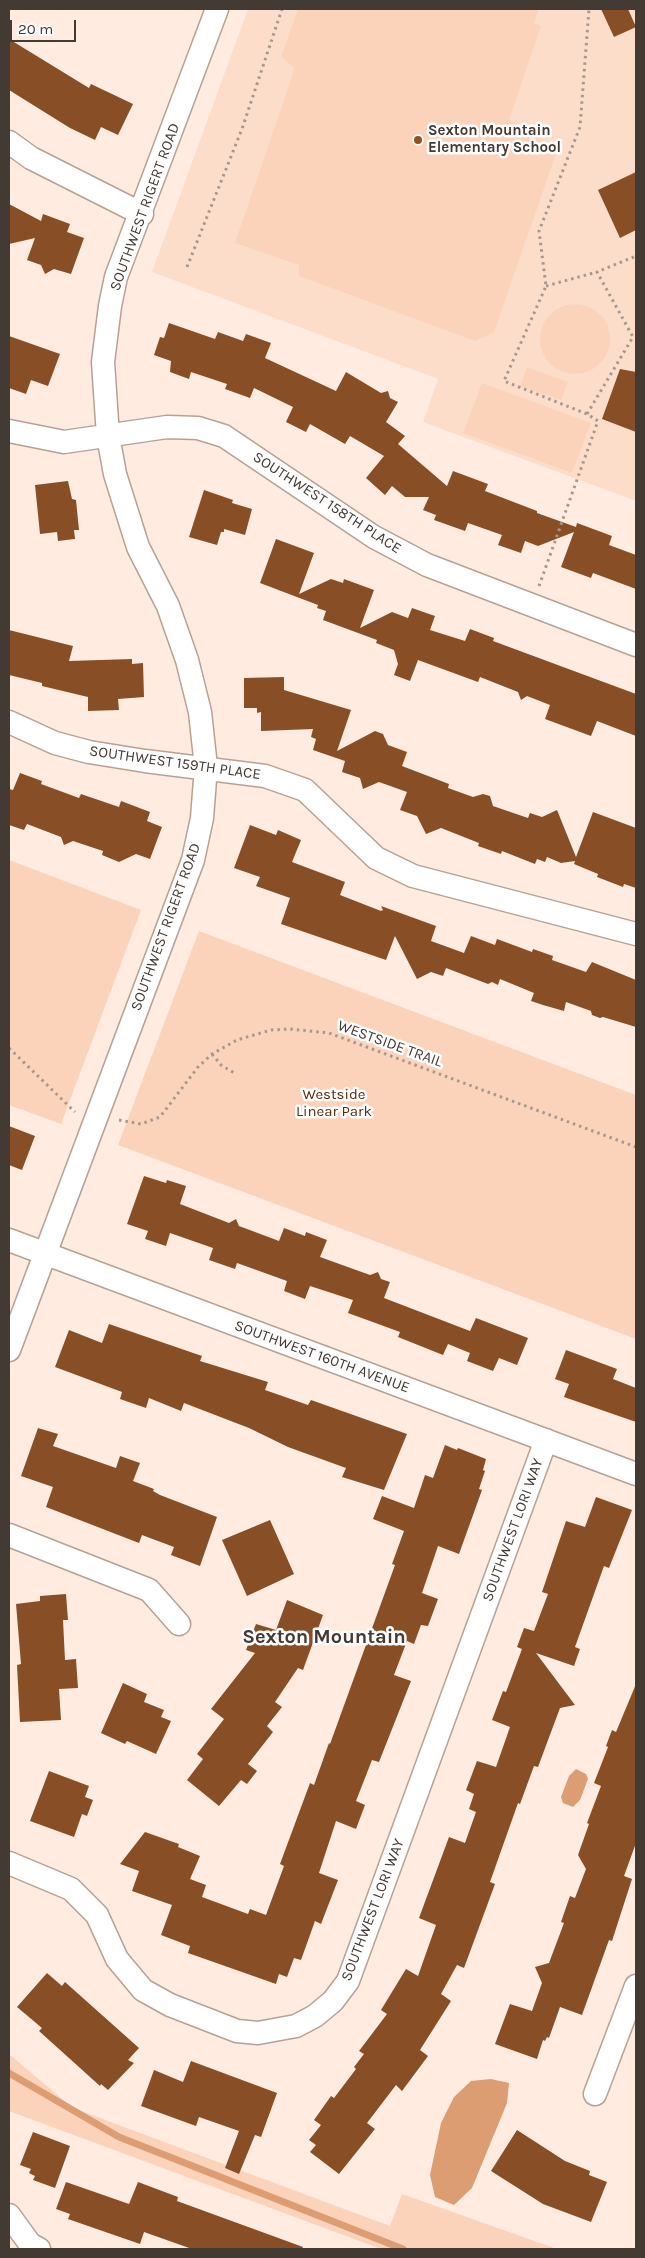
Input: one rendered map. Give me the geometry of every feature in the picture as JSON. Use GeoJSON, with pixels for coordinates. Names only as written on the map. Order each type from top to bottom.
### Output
{"type":"FeatureCollection","features":[{"type":"Feature","properties":{"kind":"street","name":"SOUTHWEST RIGERT ROAD"},"geometry":{"type":"LineString","coordinates":[[9,1350],[193,860],[202,818],[206,767],[200,712],[187,660],[168,606],[138,547],[115,474],[108,436],[103,362],[110,306],[116,278],[142,214],[216,9]]}},
{"type":"Feature","properties":{"kind":"street"},"geometry":{"type":"LineString","coordinates":[[9,142],[31,158],[142,214]]}},
{"type":"Feature","properties":{"kind":"street","name":"SOUTHWEST 158TH PLACE"},"geometry":{"type":"LineString","coordinates":[[9,432],[64,442],[167,427],[198,428],[224,436],[374,538],[427,565],[636,645]]}},
{"type":"Feature","properties":{"kind":"street","name":"SOUTHWEST 159TH PLACE"},"geometry":{"type":"LineString","coordinates":[[9,722],[55,743],[89,752],[145,762],[206,767],[265,776],[305,790],[376,858],[413,876],[636,934]]}},
{"type":"Feature","properties":{"kind":"street","name":"SOUTHWEST 160TH AVENUE"},"geometry":{"type":"LineString","coordinates":[[9,1240],[636,1474]]}},
{"type":"Feature","properties":{"kind":"street","name":"SOUTHWEST LORI WAY"},"geometry":{"type":"LineString","coordinates":[[9,1863],[72,1888],[97,1915],[117,1959],[142,1990],[170,2005],[237,2031],[258,2033],[296,2026],[315,2016],[333,2001],[348,1981],[546,1440]]}},
{"type":"Feature","properties":{"kind":"street"},"geometry":{"type":"LineString","coordinates":[[9,1535],[149,1590],[180,1624]]}},
{"type":"Feature","properties":{"kind":"street"},"geometry":{"type":"LineString","coordinates":[[595,2094],[636,1986]]}},
{"type":"Feature","properties":{"kind":"street"},"geometry":{"type":"LineString","coordinates":[[9,2215],[30,2244],[39,2249]]}},
{"type":"Feature","properties":{"kind":"path"},"geometry":{"type":"LineString","coordinates":[[187,267],[242,129],[282,9]]}},
{"type":"Feature","properties":{"kind":"path"},"geometry":{"type":"LineString","coordinates":[[532,606],[598,420],[504,381],[546,286],[539,231],[580,127],[589,9]]}},
{"type":"Feature","properties":{"kind":"path"},"geometry":{"type":"LineString","coordinates":[[546,286],[597,272],[636,256]]}},
{"type":"Feature","properties":{"kind":"path"},"geometry":{"type":"LineString","coordinates":[[587,414],[633,337],[597,272]]}},
{"type":"Feature","properties":{"kind":"path","name":"WESTSIDE TRAIL"},"geometry":{"type":"LineString","coordinates":[[116,1128],[120,1120],[141,1124],[160,1117],[198,1068],[212,1054],[237,1040],[272,1030],[290,1029],[329,1033],[636,1147]]}},
{"type":"Feature","properties":{"kind":"path"},"geometry":{"type":"LineString","coordinates":[[9,1048],[76,1113],[69,1129],[89,1137]]}},
{"type":"Feature","properties":{"kind":"path"},"geometry":{"type":"LineString","coordinates":[[212,1054],[221,1065],[236,1074]]}},
{"type":"Feature","properties":{"kind":"shaded area","name":"Sexton Mountain Elementary School"},"geometry":{"type":"Polygon","coordinates":[[[248,9],[636,9],[636,501],[423,422],[438,379],[152,272],[248,9]]]}},
{"type":"Feature","properties":{"kind":"shaded area"},"geometry":{"type":"Polygon","coordinates":[[[576,1769],[586,1774],[588,1779],[580,1800],[573,1807],[563,1803],[561,1797],[569,1776],[576,1769]]]}},
{"type":"Feature","properties":{"kind":"shaded area"},"geometry":{"type":"Polygon","coordinates":[[[491,2079],[509,2083],[507,2103],[472,2188],[454,2205],[435,2197],[430,2175],[441,2123],[454,2097],[471,2081],[491,2079]]]}},
{"type":"Feature","properties":{"kind":"green space"},"geometry":{"type":"Polygon","coordinates":[[[298,9],[539,9],[534,23],[541,26],[509,120],[525,127],[557,151],[494,332],[475,341],[299,276],[299,265],[235,243],[295,68],[281,57],[298,9]]]}},
{"type":"Feature","properties":{"kind":"green space"},"geometry":{"type":"Polygon","coordinates":[[[582,304],[595,310],[604,319],[608,325],[610,339],[608,353],[600,364],[589,372],[568,374],[561,372],[550,364],[542,353],[540,332],[542,325],[550,314],[561,306],[582,304]]]}},
{"type":"Feature","properties":{"kind":"green space"},"geometry":{"type":"Polygon","coordinates":[[[527,367],[568,382],[561,400],[520,386],[527,367]]]}},
{"type":"Feature","properties":{"kind":"green space"},"geometry":{"type":"Polygon","coordinates":[[[482,383],[591,423],[572,473],[463,433],[482,383]]]}},
{"type":"Feature","properties":{"kind":"green space"},"geometry":{"type":"Polygon","coordinates":[[[9,860],[141,910],[61,1124],[9,1105],[9,860]]]}},
{"type":"Feature","properties":{"kind":"green space","name":"Westside Linear Park"},"geometry":{"type":"Polygon","coordinates":[[[199,931],[636,1095],[636,1339],[118,1145],[199,931]]]}},
{"type":"Feature","properties":{"kind":"green space"},"geometry":{"type":"Polygon","coordinates":[[[9,2054],[73,2108],[390,2226],[402,2194],[557,2249],[381,2249],[9,2111],[9,2054]]]}},
{"type":"Feature","properties":{"kind":"building"},"geometry":{"type":"Polygon","coordinates":[[[601,9],[628,9],[636,27],[614,37],[601,9]]]}},
{"type":"Feature","properties":{"kind":"building"},"geometry":{"type":"Polygon","coordinates":[[[9,39],[89,88],[91,84],[133,104],[118,135],[101,127],[95,140],[70,128],[9,90],[9,39]]]}},
{"type":"Feature","properties":{"kind":"building"},"geometry":{"type":"Polygon","coordinates":[[[636,172],[636,230],[620,238],[598,190],[636,172]]]}},
{"type":"Feature","properties":{"kind":"building"},"geometry":{"type":"Polygon","coordinates":[[[9,204],[41,221],[43,214],[70,224],[67,232],[84,238],[71,274],[54,269],[45,274],[41,265],[27,260],[35,238],[9,244],[9,204]]]}},
{"type":"Feature","properties":{"kind":"building"},"geometry":{"type":"Polygon","coordinates":[[[169,323],[215,339],[218,332],[243,341],[246,334],[271,343],[265,358],[336,391],[346,372],[381,393],[388,391],[390,398],[398,402],[386,422],[405,436],[398,444],[447,486],[453,471],[488,484],[485,491],[537,511],[537,513],[576,527],[577,523],[612,536],[609,545],[636,555],[636,589],[593,573],[591,578],[561,567],[574,532],[538,546],[525,541],[521,553],[498,545],[502,535],[468,523],[465,531],[434,520],[436,515],[423,510],[429,497],[405,497],[392,486],[385,495],[366,478],[384,456],[350,436],[345,444],[310,424],[306,432],[286,422],[293,407],[254,388],[250,398],[225,389],[227,384],[191,372],[189,379],[170,372],[171,361],[154,355],[160,337],[164,338],[169,323]]]}},
{"type":"Feature","properties":{"kind":"building"},"geometry":{"type":"Polygon","coordinates":[[[9,336],[60,354],[48,386],[31,380],[26,394],[9,388],[9,336]]]}},
{"type":"Feature","properties":{"kind":"building"},"geometry":{"type":"Polygon","coordinates":[[[620,369],[636,372],[636,432],[602,419],[620,369]]]}},
{"type":"Feature","properties":{"kind":"building"},"geometry":{"type":"Polygon","coordinates":[[[68,481],[72,499],[76,500],[79,530],[74,530],[75,539],[58,541],[57,532],[40,534],[35,485],[68,481]]]}},
{"type":"Feature","properties":{"kind":"building"},"geometry":{"type":"Polygon","coordinates":[[[204,490],[233,500],[232,503],[252,509],[245,535],[224,529],[224,532],[221,532],[217,545],[189,537],[204,490]]]}},
{"type":"Feature","properties":{"kind":"building"},"geometry":{"type":"Polygon","coordinates":[[[276,539],[314,553],[299,594],[331,579],[343,583],[344,579],[374,590],[360,628],[392,612],[408,618],[412,608],[435,616],[430,630],[465,641],[470,629],[494,638],[493,641],[636,694],[636,736],[597,721],[591,736],[545,719],[550,705],[527,696],[521,700],[518,692],[480,677],[478,682],[418,660],[410,681],[394,675],[398,664],[394,650],[376,643],[377,640],[323,620],[326,611],[317,608],[318,605],[260,583],[276,539]]]}},
{"type":"Feature","properties":{"kind":"building"},"geometry":{"type":"Polygon","coordinates":[[[9,630],[73,646],[69,661],[132,659],[132,664],[143,663],[144,697],[118,699],[119,710],[88,711],[88,697],[42,686],[42,683],[9,675],[9,630]]]}},
{"type":"Feature","properties":{"kind":"building"},"geometry":{"type":"Polygon","coordinates":[[[284,677],[284,690],[351,710],[337,751],[375,731],[383,734],[388,745],[407,752],[402,766],[449,784],[448,788],[473,797],[483,794],[490,796],[493,806],[528,818],[530,813],[542,817],[557,810],[576,857],[593,812],[636,828],[636,888],[624,884],[623,887],[597,877],[598,874],[574,864],[575,861],[561,863],[547,857],[545,862],[537,859],[535,864],[502,851],[501,854],[478,846],[479,843],[441,828],[426,834],[417,816],[400,810],[407,792],[379,782],[363,789],[360,778],[342,772],[345,761],[313,750],[316,739],[311,737],[313,729],[261,731],[261,712],[257,713],[257,708],[244,708],[244,678],[284,677]]]}},
{"type":"Feature","properties":{"kind":"building"},"geometry":{"type":"Polygon","coordinates":[[[20,773],[42,781],[41,784],[79,798],[81,794],[119,807],[121,801],[150,812],[147,821],[162,827],[150,859],[136,854],[119,862],[102,855],[103,851],[73,841],[64,845],[61,837],[27,824],[24,830],[9,825],[9,789],[13,790],[20,773]]]}},
{"type":"Feature","properties":{"kind":"building"},"geometry":{"type":"Polygon","coordinates":[[[250,825],[276,835],[278,830],[301,840],[292,862],[345,882],[340,895],[381,911],[383,910],[381,906],[436,926],[431,941],[464,953],[471,936],[495,945],[497,939],[532,952],[533,949],[553,956],[552,960],[586,972],[592,962],[636,980],[636,1027],[603,1017],[600,1018],[592,1015],[591,1011],[566,1002],[564,1011],[531,1001],[534,993],[500,979],[498,985],[492,982],[488,984],[446,968],[443,976],[431,972],[417,979],[395,936],[386,960],[281,924],[290,898],[256,886],[260,877],[234,868],[250,825]]]}},
{"type":"Feature","properties":{"kind":"building"},"geometry":{"type":"Polygon","coordinates":[[[9,1126],[35,1136],[22,1170],[9,1165],[9,1126]]]}},
{"type":"Feature","properties":{"kind":"building"},"geometry":{"type":"Polygon","coordinates":[[[144,1176],[166,1183],[167,1180],[186,1186],[180,1204],[229,1223],[236,1219],[239,1226],[279,1241],[284,1228],[305,1236],[306,1232],[327,1240],[320,1257],[370,1275],[378,1272],[381,1279],[390,1282],[384,1298],[470,1331],[476,1318],[528,1338],[517,1365],[499,1358],[493,1371],[467,1361],[470,1353],[448,1344],[443,1355],[398,1337],[400,1332],[348,1313],[353,1300],[310,1286],[305,1299],[284,1291],[287,1281],[237,1263],[235,1269],[209,1260],[213,1248],[170,1233],[166,1246],[145,1239],[148,1231],[127,1224],[144,1176]]]}},
{"type":"Feature","properties":{"kind":"building"},"geometry":{"type":"Polygon","coordinates":[[[109,1324],[202,1356],[200,1361],[268,1382],[265,1390],[308,1405],[311,1400],[407,1434],[384,1490],[342,1477],[346,1468],[288,1447],[249,1428],[184,1403],[181,1411],[149,1398],[146,1408],[120,1399],[122,1392],[55,1367],[69,1330],[102,1343],[109,1324]]]}},
{"type":"Feature","properties":{"kind":"building"},"geometry":{"type":"Polygon","coordinates":[[[566,1350],[617,1369],[613,1379],[636,1388],[636,1422],[564,1397],[569,1384],[555,1379],[566,1350]]]}},
{"type":"Feature","properties":{"kind":"building"},"geometry":{"type":"Polygon","coordinates":[[[38,1428],[58,1434],[53,1446],[116,1468],[120,1456],[140,1463],[133,1481],[154,1489],[153,1491],[160,1495],[217,1517],[200,1566],[171,1555],[174,1547],[142,1535],[139,1543],[46,1507],[53,1487],[21,1476],[38,1428]]]}},
{"type":"Feature","properties":{"kind":"building"},"geometry":{"type":"Polygon","coordinates":[[[445,1445],[486,1459],[483,1470],[485,1471],[479,1489],[482,1490],[459,1554],[438,1546],[422,1593],[438,1599],[428,1626],[421,1625],[414,1644],[407,1641],[394,1675],[411,1681],[379,1762],[372,1760],[356,1801],[365,1805],[356,1829],[336,1821],[319,1873],[338,1880],[321,1924],[315,1921],[301,1960],[294,1958],[287,1977],[279,1974],[276,1984],[188,1953],[190,1946],[161,1935],[172,1905],[132,1891],[139,1871],[120,1864],[145,1832],[179,1844],[178,1847],[200,1856],[190,1879],[206,1885],[202,1897],[248,1914],[250,1909],[266,1915],[284,1866],[280,1864],[310,1783],[314,1785],[330,1744],[395,1565],[392,1564],[404,1531],[373,1519],[382,1496],[414,1508],[425,1475],[433,1478],[445,1445]]]}},
{"type":"Feature","properties":{"kind":"building"},"geometry":{"type":"Polygon","coordinates":[[[596,1497],[632,1510],[609,1568],[604,1566],[575,1647],[580,1649],[574,1666],[536,1653],[575,1705],[560,1708],[538,1767],[534,1766],[520,1804],[518,1803],[490,1882],[495,1884],[464,1968],[457,1965],[441,1994],[451,2001],[420,2050],[428,2056],[402,2091],[396,2085],[367,2123],[375,2129],[339,2174],[310,2152],[316,2145],[309,2140],[321,2125],[314,2120],[331,2096],[334,2098],[356,2069],[354,2067],[364,2054],[359,2051],[387,2014],[381,2010],[406,1969],[418,1976],[436,1925],[419,1918],[449,1837],[465,1843],[476,1812],[469,1809],[474,1794],[466,1790],[477,1761],[496,1767],[510,1727],[492,1720],[503,1691],[506,1692],[522,1649],[517,1647],[524,1628],[534,1631],[548,1594],[542,1592],[566,1521],[585,1527],[596,1497]]]}},
{"type":"Feature","properties":{"kind":"building"},"geometry":{"type":"Polygon","coordinates":[[[270,1520],[294,1574],[247,1596],[222,1540],[270,1520]]]}},
{"type":"Feature","properties":{"kind":"building"},"geometry":{"type":"Polygon","coordinates":[[[66,1594],[68,1620],[63,1620],[65,1660],[76,1659],[78,1688],[59,1689],[61,1720],[20,1722],[17,1665],[21,1664],[16,1604],[40,1601],[40,1596],[66,1594]]]}},
{"type":"Feature","properties":{"kind":"building"},"geometry":{"type":"Polygon","coordinates":[[[287,1600],[323,1615],[303,1670],[298,1668],[275,1702],[282,1707],[267,1726],[273,1732],[248,1764],[257,1771],[247,1784],[241,1780],[219,1806],[187,1780],[203,1759],[197,1754],[224,1719],[211,1709],[255,1653],[246,1650],[256,1624],[276,1630],[287,1600]]]}},
{"type":"Feature","properties":{"kind":"building"},"geometry":{"type":"Polygon","coordinates":[[[123,1683],[147,1694],[144,1702],[164,1710],[161,1717],[171,1721],[156,1754],[127,1741],[125,1744],[101,1733],[123,1683]]]}},
{"type":"Feature","properties":{"kind":"building"},"geometry":{"type":"Polygon","coordinates":[[[636,1684],[636,1843],[624,1876],[632,1879],[612,1941],[609,1940],[582,2015],[560,2007],[549,2038],[547,2037],[545,2041],[543,2040],[537,2059],[495,2044],[510,2004],[532,2011],[542,1983],[535,1967],[549,1963],[564,1923],[561,1922],[570,1896],[575,1898],[586,1869],[578,1855],[589,1824],[587,1823],[601,1786],[594,1783],[608,1747],[606,1746],[612,1730],[616,1732],[636,1684]]]}},
{"type":"Feature","properties":{"kind":"building"},"geometry":{"type":"Polygon","coordinates":[[[49,1771],[89,1786],[85,1797],[93,1800],[87,1816],[82,1814],[74,1837],[30,1821],[49,1771]]]}},
{"type":"Feature","properties":{"kind":"building"},"geometry":{"type":"Polygon","coordinates":[[[47,1973],[62,1986],[65,1982],[139,2048],[128,2060],[134,2063],[108,2090],[101,2084],[100,2086],[39,2031],[42,2028],[17,2007],[47,1973]]]}},
{"type":"Feature","properties":{"kind":"building"},"geometry":{"type":"Polygon","coordinates":[[[191,2061],[277,2093],[261,2137],[255,2135],[239,2174],[225,2168],[239,2131],[199,2117],[196,2126],[141,2106],[154,2070],[183,2082],[191,2061]]]}},
{"type":"Feature","properties":{"kind":"building"},"geometry":{"type":"Polygon","coordinates":[[[517,2130],[565,2161],[590,2171],[589,2175],[607,2182],[591,2222],[543,2204],[491,2171],[517,2130]]]}},
{"type":"Feature","properties":{"kind":"building"},"geometry":{"type":"Polygon","coordinates":[[[33,2132],[70,2146],[55,2188],[33,2180],[35,2176],[29,2173],[31,2169],[20,2165],[33,2132]]]}},
{"type":"Feature","properties":{"kind":"building"},"geometry":{"type":"Polygon","coordinates":[[[66,2182],[129,2204],[138,2182],[178,2197],[177,2201],[303,2247],[302,2249],[192,2249],[144,2232],[140,2244],[68,2219],[70,2214],[56,2209],[66,2182]]]}},
{"type":"Feature","properties":{"kind":"waterway"},"geometry":{"type":"LineString","coordinates":[[9,2073],[119,2137],[403,2249]]}},
{"type":"Feature","properties":{"kind":"place","name":"Sexton Mountain Elementary School"},"geometry":{"type":"Point","coordinates":[418,140]}},
{"type":"Feature","properties":{"kind":"district","name":"Sexton Mountain"},"geometry":{"type":"Point","coordinates":[324,1637]}}]}
